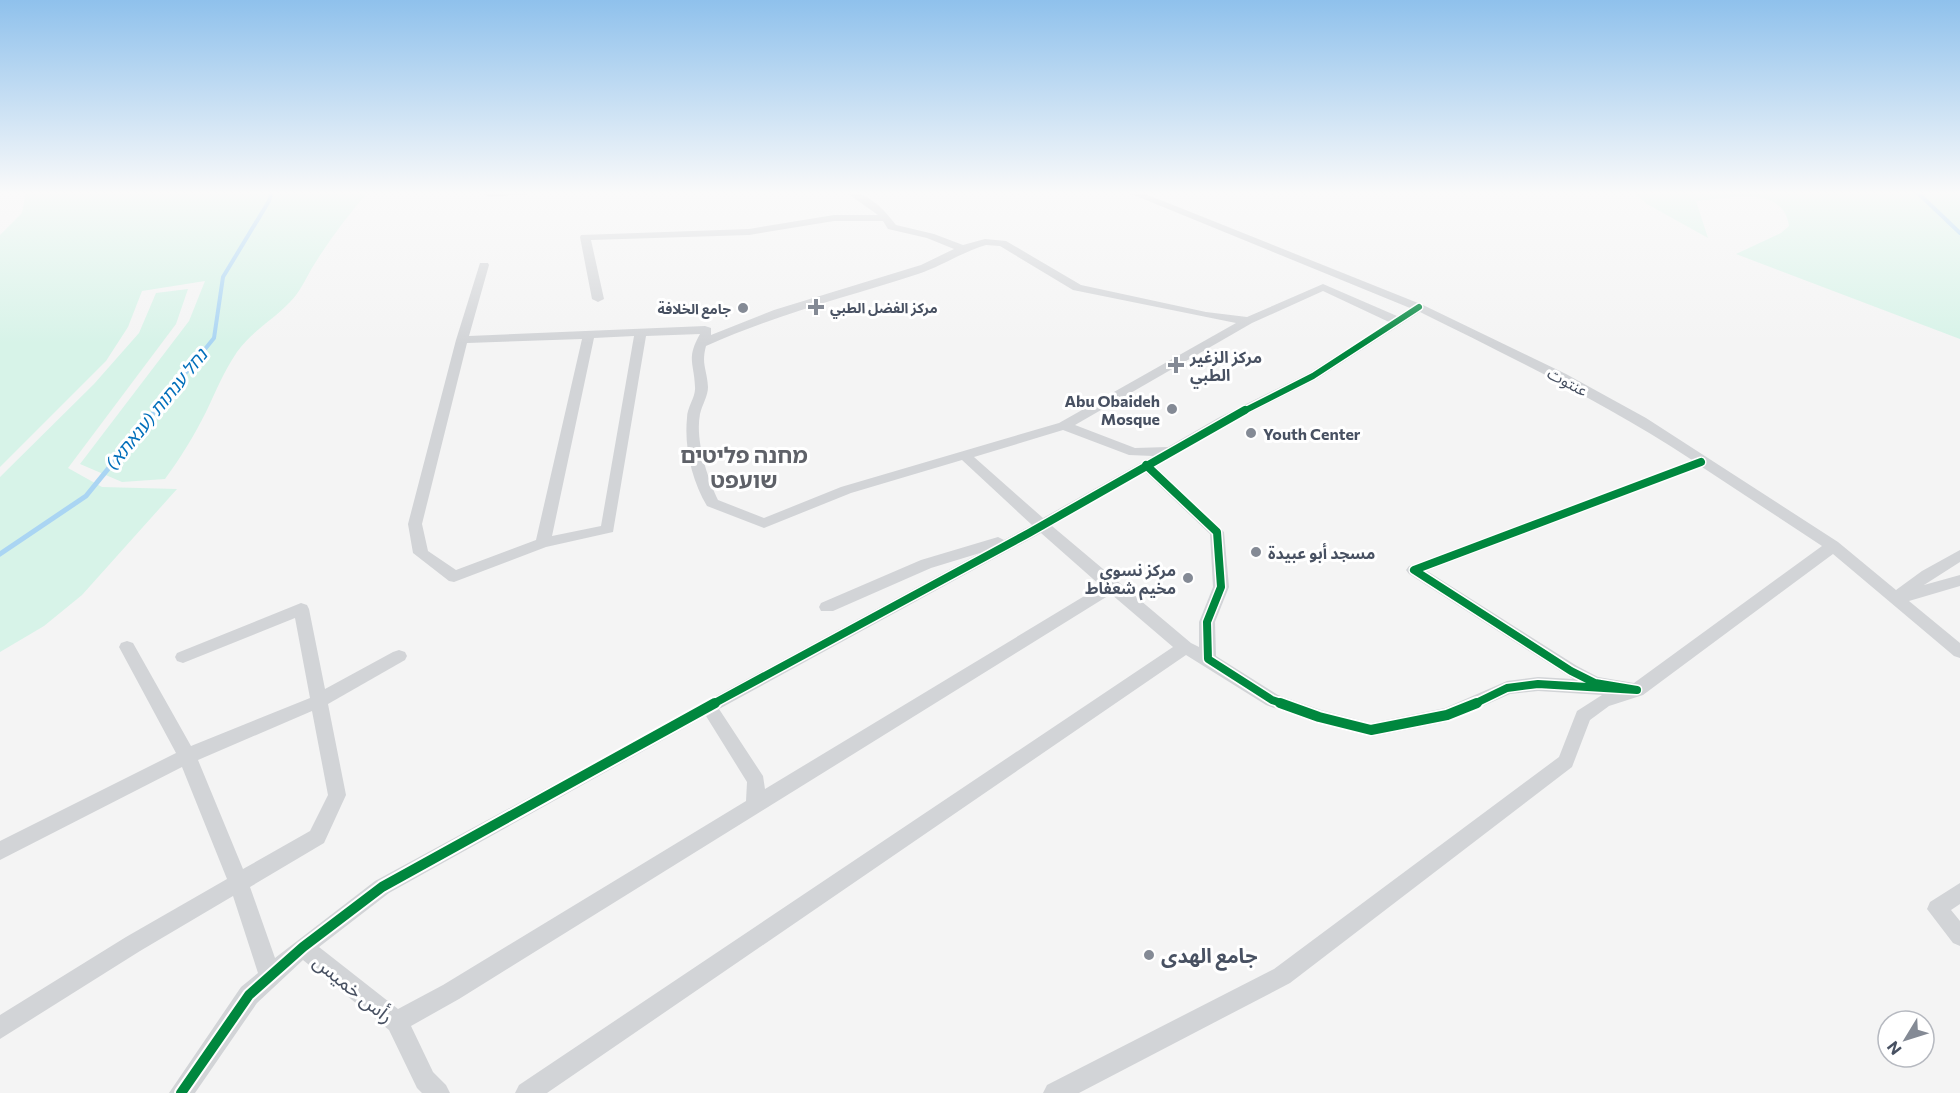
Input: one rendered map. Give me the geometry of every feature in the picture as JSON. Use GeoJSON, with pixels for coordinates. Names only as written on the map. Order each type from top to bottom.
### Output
{"type":"FeatureCollection","features":[{"type":"Feature","properties":{"kind":"street"},"geometry":{"type":"LineString","coordinates":[[586,242],[598,299]]}},
{"type":"Feature","properties":{"kind":"street"},"geometry":{"type":"LineString","coordinates":[[945,242],[962,249]]}},
{"type":"Feature","properties":{"kind":"street","name":"عنتوت"},"geometry":{"type":"LineString","coordinates":[[1257,242],[1419,307],[1562,377],[1641,421],[1833,546],[1960,652]]}},
{"type":"Feature","properties":{"kind":"street"},"geometry":{"type":"LineString","coordinates":[[700,344],[723,333],[861,287],[910,274],[950,258],[962,249],[985,243],[1002,243],[1077,288],[1206,315],[1248,321]]}},
{"type":"Feature","properties":{"kind":"street"},"geometry":{"type":"LineString","coordinates":[[484,265],[462,340],[415,524],[421,553],[454,577],[543,543],[608,529],[640,331]]}},
{"type":"Feature","properties":{"kind":"street"},"geometry":{"type":"LineString","coordinates":[[462,340],[640,331],[707,331],[700,344],[696,360],[702,389],[693,416],[699,475],[712,503],[764,522],[846,490],[1064,426],[1248,321],[1323,287],[1397,321]]}},
{"type":"Feature","properties":{"kind":"street"},"geometry":{"type":"LineString","coordinates":[[181,1093],[249,994],[303,947],[382,887],[1035,529],[1223,421],[1313,376],[1419,307]]}},
{"type":"Feature","properties":{"kind":"street"},"geometry":{"type":"LineString","coordinates":[[543,543],[589,333]]}},
{"type":"Feature","properties":{"kind":"street"},"geometry":{"type":"LineString","coordinates":[[1064,426],[1134,452],[1172,451]]}},
{"type":"Feature","properties":{"kind":"street"},"geometry":{"type":"LineString","coordinates":[[965,456],[1035,529],[1113,586],[1185,647],[1272,700],[1319,717],[1371,730],[1447,715],[1507,688],[1538,684],[1637,690]]}},
{"type":"Feature","properties":{"kind":"street"},"geometry":{"type":"LineString","coordinates":[[1637,690],[1595,683],[1571,671],[1414,570],[1701,462]]}},
{"type":"Feature","properties":{"kind":"street"},"geometry":{"type":"LineString","coordinates":[[1146,465],[1217,532],[1221,587],[1207,621],[1208,659]]}},
{"type":"Feature","properties":{"kind":"street"},"geometry":{"type":"LineString","coordinates":[[828,607],[927,564],[1035,529]]}},
{"type":"Feature","properties":{"kind":"street"},"geometry":{"type":"LineString","coordinates":[[1055,1093],[1281,976],[1566,762],[1583,716],[1603,701],[1637,690],[1833,546]]}},
{"type":"Feature","properties":{"kind":"street"},"geometry":{"type":"LineString","coordinates":[[1897,598],[1927,575],[1960,555]]}},
{"type":"Feature","properties":{"kind":"street"},"geometry":{"type":"LineString","coordinates":[[1897,598],[1960,580]]}},
{"type":"Feature","properties":{"kind":"street"},"geometry":{"type":"LineString","coordinates":[[397,1022],[451,992],[1113,586]]}},
{"type":"Feature","properties":{"kind":"street"},"geometry":{"type":"LineString","coordinates":[[0,1028],[238,881],[317,837],[337,795],[301,609],[183,657]]}},
{"type":"Feature","properties":{"kind":"street"},"geometry":{"type":"LineString","coordinates":[[127,647],[187,756],[238,881],[270,976]]}},
{"type":"Feature","properties":{"kind":"street"},"geometry":{"type":"LineString","coordinates":[[527,1093],[1185,647]]}},
{"type":"Feature","properties":{"kind":"street"},"geometry":{"type":"LineString","coordinates":[[0,851],[187,756],[319,701],[399,656]]}},
{"type":"Feature","properties":{"kind":"street"},"geometry":{"type":"LineString","coordinates":[[709,707],[756,781],[755,805]]}},
{"type":"Feature","properties":{"kind":"street"},"geometry":{"type":"LineString","coordinates":[[1960,892],[1937,909],[1960,936]]}},
{"type":"Feature","properties":{"kind":"street","name":"رأس خميس"},"geometry":{"type":"LineString","coordinates":[[303,947],[397,1022],[425,1080],[438,1093]]}},
{"type":"Feature","properties":{"kind":"green space"},"geometry":{"type":"Polygon","coordinates":[[[0,242],[329,242],[294,298],[250,337],[237,352],[197,430],[165,479],[122,482],[80,464],[189,321],[205,281],[142,291],[128,327],[106,361],[0,467],[0,242]]]}},
{"type":"Feature","properties":{"kind":"green space"},"geometry":{"type":"Polygon","coordinates":[[[1762,242],[1960,242],[1960,339],[1736,254],[1762,242]]]}},
{"type":"Feature","properties":{"kind":"green space"},"geometry":{"type":"Polygon","coordinates":[[[188,289],[176,324],[68,468],[102,487],[177,489],[82,595],[44,626],[0,652],[0,477],[94,384],[139,333],[156,293],[188,289]]]}},
{"type":"Feature","properties":{"kind":"waterway","name":"נחל ענתות (ענאתא)"},"geometry":{"type":"LineString","coordinates":[[154,412],[214,338],[223,277],[244,242]]}},
{"type":"Feature","properties":{"kind":"waterway","name":"נחל ענתות (ענאתא)"},"geometry":{"type":"LineString","coordinates":[[0,554],[86,496],[156,410]]}},
{"type":"Feature","properties":{"kind":"cycle path"},"geometry":{"type":"LineString","coordinates":[[181,1093],[249,995],[303,947],[382,887],[800,656],[1029,533],[1223,421],[1313,376],[1419,307]]}},
{"type":"Feature","properties":{"kind":"cycle path"},"geometry":{"type":"LineString","coordinates":[[1146,465],[1217,532],[1221,587],[1207,622],[1208,659],[1272,700],[1319,717],[1371,730],[1447,715],[1507,688],[1538,684],[1637,690],[1595,683],[1571,671],[1414,570],[1701,462]]}},
{"type":"Feature","properties":{"kind":"place","name":"مركز الفضل الطبي"},"geometry":{"type":"Point","coordinates":[816,307]}},
{"type":"Feature","properties":{"kind":"place","name":"جامع الخلافة"},"geometry":{"type":"Point","coordinates":[743,308]}},
{"type":"Feature","properties":{"kind":"place","name":"مركز الزغير الطبي"},"geometry":{"type":"Point","coordinates":[1176,365]}},
{"type":"Feature","properties":{"kind":"place","name":"Abu Obaideh Mosque"},"geometry":{"type":"Point","coordinates":[1172,409]}},
{"type":"Feature","properties":{"kind":"place","name":"Youth Center"},"geometry":{"type":"Point","coordinates":[1251,433]}},
{"type":"Feature","properties":{"kind":"place","name":"مسجد أبو عبيدة"},"geometry":{"type":"Point","coordinates":[1256,552]}},
{"type":"Feature","properties":{"kind":"place","name":"مركز نسوي مخيم شعفاط"},"geometry":{"type":"Point","coordinates":[1188,578]}},
{"type":"Feature","properties":{"kind":"place","name":"جامع الهدى"},"geometry":{"type":"Point","coordinates":[1149,955]}},
{"type":"Feature","properties":{"kind":"district","name":"מחנה פליטים שועפט"},"geometry":{"type":"Point","coordinates":[744,467]}}]}
